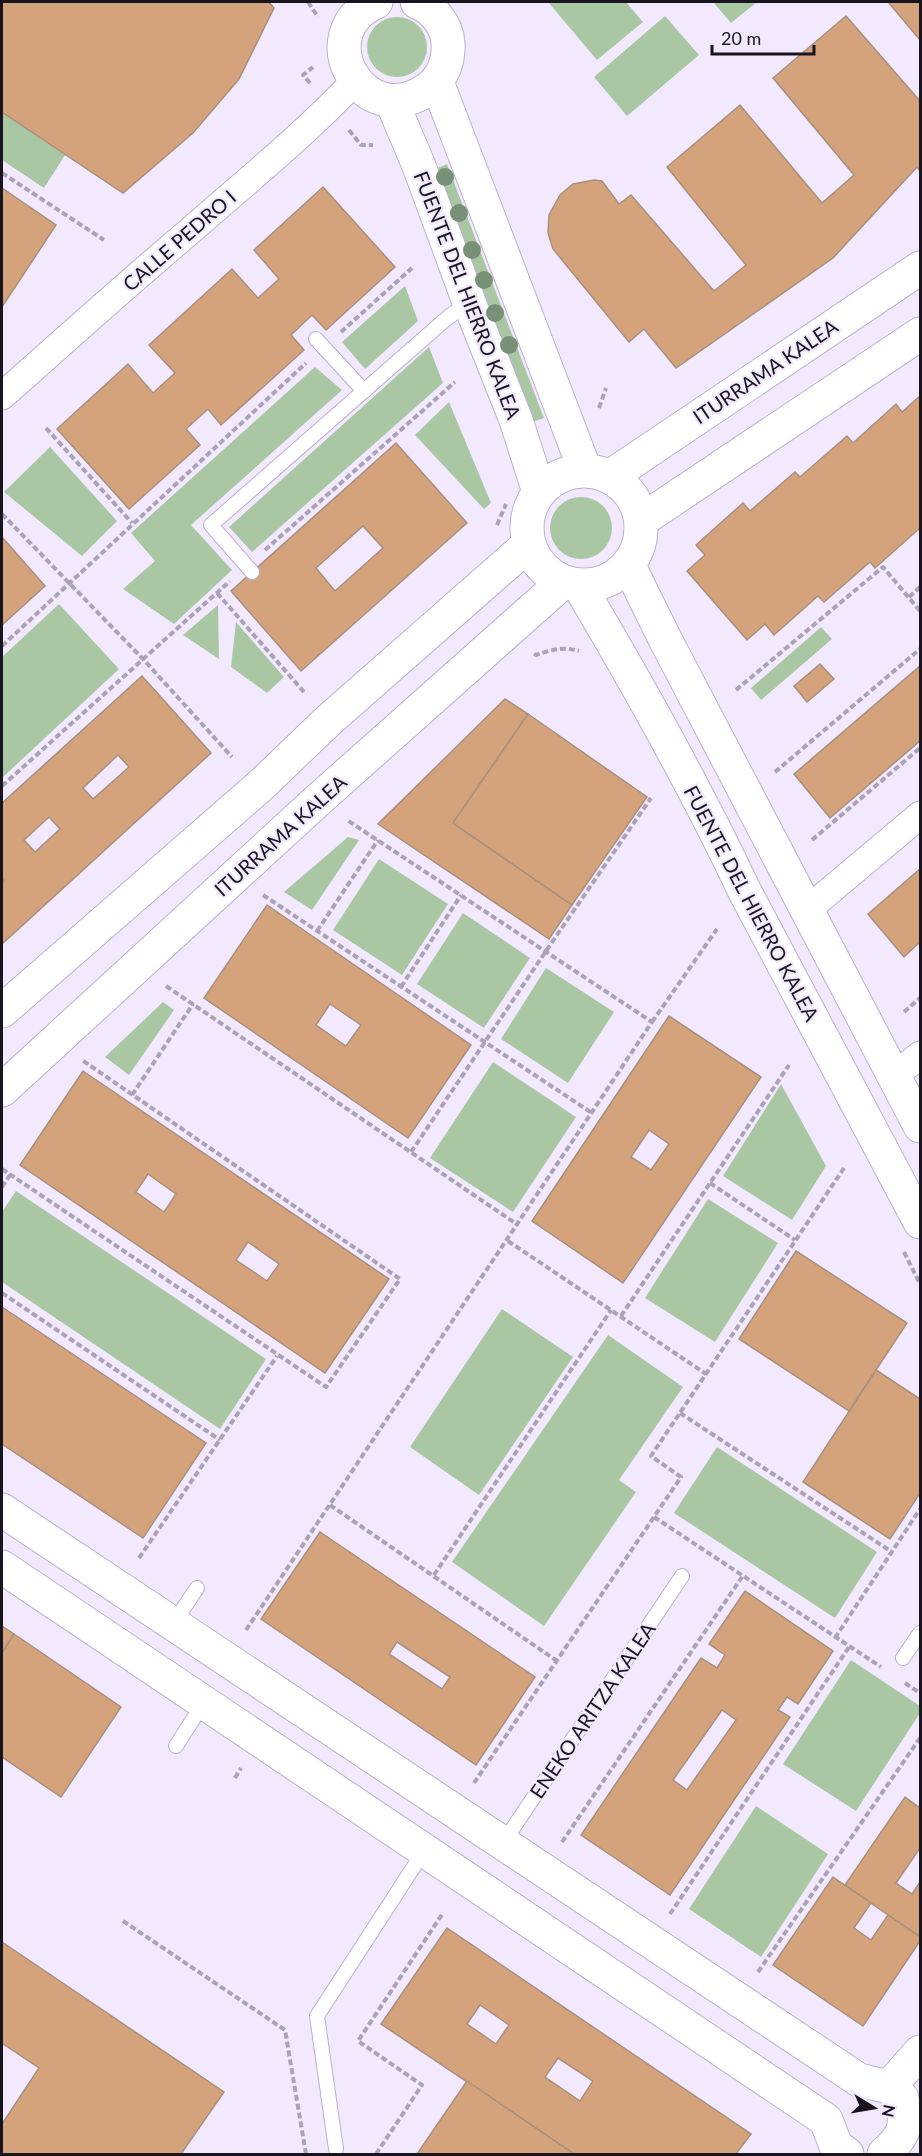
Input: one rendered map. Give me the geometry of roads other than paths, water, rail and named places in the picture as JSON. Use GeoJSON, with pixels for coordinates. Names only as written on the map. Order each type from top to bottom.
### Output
{"type":"FeatureCollection","features":[{"type":"Feature","properties":{"kind":"street"},"geometry":{"type":"LineString","coordinates":[[368,3],[354,18],[346,33],[344,50],[347,66],[355,81],[371,95],[392,102],[416,97],[437,82],[447,62],[448,41],[440,21],[423,3]]}},
{"type":"Feature","properties":{"kind":"street","name":"CALLE PEDRO I"},"geometry":{"type":"LineString","coordinates":[[2,396],[146,268],[290,145],[355,81]]}},
{"type":"Feature","properties":{"kind":"street"},"geometry":{"type":"LineString","coordinates":[[437,82],[598,473]]}},
{"type":"Feature","properties":{"kind":"street","name":"FUENTE DEL HIERRO KALEA"},"geometry":{"type":"LineString","coordinates":[[392,102],[419,166],[469,302],[516,420],[539,492]]}},
{"type":"Feature","properties":{"kind":"street","name":"ITURRAMA KALEA"},"geometry":{"type":"LineString","coordinates":[[598,473],[921,268]]}},
{"type":"Feature","properties":{"kind":"street"},"geometry":{"type":"LineString","coordinates":[[642,520],[921,334]]}},
{"type":"Feature","properties":{"kind":"street"},"geometry":{"type":"LineString","coordinates":[[598,473],[624,485],[642,520],[641,542],[628,566],[597,586],[571,585],[541,567],[528,545],[526,523],[539,492],[557,476],[598,473]]}},
{"type":"Feature","properties":{"kind":"street"},"geometry":{"type":"LineString","coordinates":[[2,1011],[260,786],[329,720],[528,545]]}},
{"type":"Feature","properties":{"kind":"street"},"geometry":{"type":"LineString","coordinates":[[628,566],[921,1126]]}},
{"type":"Feature","properties":{"kind":"street","name":"FUENTE DEL HIERRO KALEA"},"geometry":{"type":"LineString","coordinates":[[571,585],[624,662],[921,1221]]}},
{"type":"Feature","properties":{"kind":"street","name":"ITURRAMA KALEA"},"geometry":{"type":"LineString","coordinates":[[2,1090],[318,800],[571,585]]}},
{"type":"Feature","properties":{"kind":"street"},"geometry":{"type":"LineString","coordinates":[[807,910],[921,816]]}},
{"type":"Feature","properties":{"kind":"street"},"geometry":{"type":"LineString","coordinates":[[894,1076],[921,1055]]}},
{"type":"Feature","properties":{"kind":"street"},"geometry":{"type":"LineString","coordinates":[[2,1510],[503,1844],[874,2084],[902,2098],[913,2127],[884,2154]]}},
{"type":"Feature","properties":{"kind":"street"},"geometry":{"type":"LineString","coordinates":[[2,1567],[424,1850],[834,2144]]}},
{"type":"Feature","properties":{"kind":"street"},"geometry":{"type":"LineString","coordinates":[[834,2144],[834,2096],[874,2084],[921,2052]]}},
{"type":"Feature","properties":{"kind":"lane"},"geometry":{"type":"LineString","coordinates":[[252,572],[211,525],[446,319],[469,302]]}},
{"type":"Feature","properties":{"kind":"lane"},"geometry":{"type":"LineString","coordinates":[[320,344],[364,391]]}},
{"type":"Feature","properties":{"kind":"lane","name":"ENEKO ARITZA KALEA"},"geometry":{"type":"LineString","coordinates":[[503,1844],[682,1576]]}},
{"type":"Feature","properties":{"kind":"lane"},"geometry":{"type":"LineString","coordinates":[[173,1624],[197,1588]]}},
{"type":"Feature","properties":{"kind":"lane"},"geometry":{"type":"LineString","coordinates":[[903,1658],[921,1633]]}},
{"type":"Feature","properties":{"kind":"lane"},"geometry":{"type":"LineString","coordinates":[[176,1746],[204,1702]]}},
{"type":"Feature","properties":{"kind":"lane"},"geometry":{"type":"LineString","coordinates":[[336,2149],[317,2016],[424,1850]]}}]}
